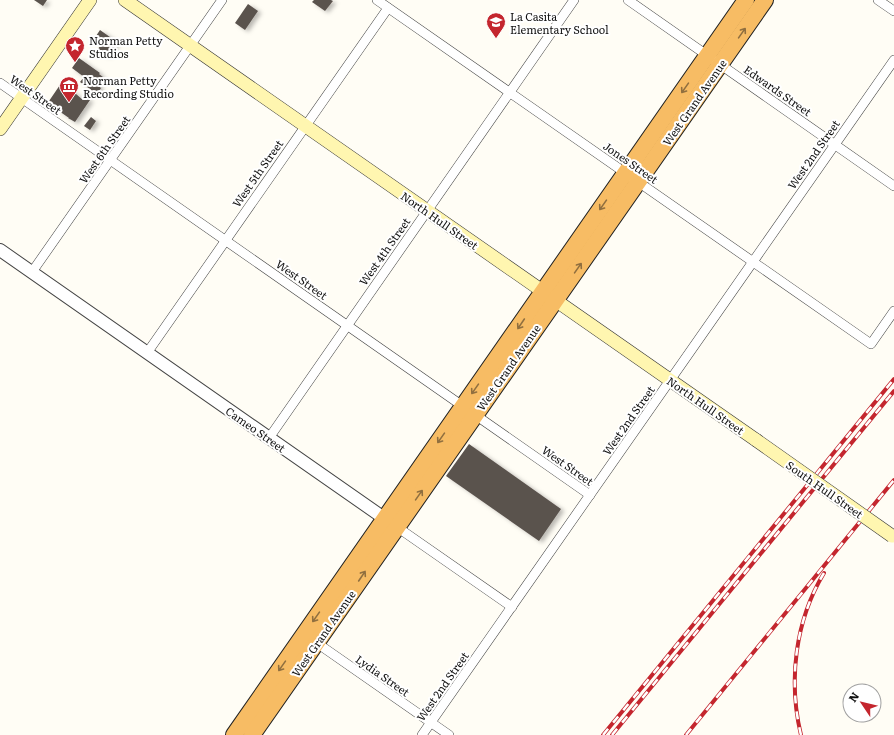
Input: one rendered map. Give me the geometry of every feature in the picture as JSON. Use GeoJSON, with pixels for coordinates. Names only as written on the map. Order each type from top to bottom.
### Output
{"type":"FeatureCollection","features":[{"type":"Feature","properties":{"kind":"highway","name":"West Grand Avenue"},"geometry":{"type":"LineString","coordinates":[[714,60],[746,0]]}},
{"type":"Feature","properties":{"kind":"highway","name":"West Grand Avenue"},"geometry":{"type":"LineString","coordinates":[[234,735],[310,639],[714,60],[765,0]]}},
{"type":"Feature","properties":{"kind":"highway","name":"West Grand Avenue"},"geometry":{"type":"LineString","coordinates":[[252,735],[310,639]]}},
{"type":"Feature","properties":{"kind":"main road"},"geometry":{"type":"LineString","coordinates":[[0,129],[90,0]]}},
{"type":"Feature","properties":{"kind":"main road","name":"North Hull Street"},"geometry":{"type":"LineString","coordinates":[[125,0],[756,440]]}},
{"type":"Feature","properties":{"kind":"main road","name":"South Hull Street"},"geometry":{"type":"LineString","coordinates":[[756,440],[893,537]]}},
{"type":"Feature","properties":{"kind":"street","name":"West 6th Street"},"geometry":{"type":"LineString","coordinates":[[32,272],[222,0]]}},
{"type":"Feature","properties":{"kind":"street","name":"Jones Street"},"geometry":{"type":"LineString","coordinates":[[377,0],[871,344],[894,311]]}},
{"type":"Feature","properties":{"kind":"street","name":"West 4th Street"},"geometry":{"type":"LineString","coordinates":[[269,438],[574,0]]}},
{"type":"Feature","properties":{"kind":"street","name":"Edwards Street"},"geometry":{"type":"LineString","coordinates":[[628,0],[894,186]]}},
{"type":"Feature","properties":{"kind":"street"},"geometry":{"type":"LineString","coordinates":[[878,0],[894,11]]}},
{"type":"Feature","properties":{"kind":"street","name":"West 5th Street"},"geometry":{"type":"LineString","coordinates":[[147,352],[388,8]]}},
{"type":"Feature","properties":{"kind":"street","name":"West 2nd Street"},"geometry":{"type":"LineString","coordinates":[[422,735],[894,60]]}},
{"type":"Feature","properties":{"kind":"street","name":"West Street"},"geometry":{"type":"LineString","coordinates":[[0,83],[590,495]]}},
{"type":"Feature","properties":{"kind":"street","name":"Cameo Street"},"geometry":{"type":"LineString","coordinates":[[0,250],[512,607]]}},
{"type":"Feature","properties":{"kind":"street","name":"Lydia Street"},"geometry":{"type":"LineString","coordinates":[[310,639],[449,735]]}},
{"type":"Feature","properties":{"kind":"building"},"geometry":{"type":"Polygon","coordinates":[[[34,0],[47,0],[43,6],[34,0]]]}},
{"type":"Feature","properties":{"kind":"building"},"geometry":{"type":"Polygon","coordinates":[[[314,0],[333,1],[325,11],[312,2],[314,0]]]}},
{"type":"Feature","properties":{"kind":"building"},"geometry":{"type":"Polygon","coordinates":[[[248,4],[258,11],[245,30],[235,23],[248,4]]]}},
{"type":"Feature","properties":{"kind":"building"},"geometry":{"type":"Polygon","coordinates":[[[100,30],[117,42],[107,56],[97,50],[104,41],[96,36],[100,30]]]}},
{"type":"Feature","properties":{"kind":"building","name":"Norman Petty Recording Studio"},"geometry":{"type":"Polygon","coordinates":[[[79,58],[100,73],[99,74],[103,77],[97,85],[101,88],[97,94],[80,82],[84,77],[72,68],[79,58]]]}},
{"type":"Feature","properties":{"kind":"building","name":"Norman Petty Recording Studio"},"geometry":{"type":"Polygon","coordinates":[[[62,82],[83,100],[85,97],[90,100],[75,122],[59,111],[60,110],[49,101],[62,82]]]}},
{"type":"Feature","properties":{"kind":"building","name":"Norman Petty Recording Studio"},"geometry":{"type":"Polygon","coordinates":[[[91,117],[96,121],[90,130],[84,126],[91,117]]]}},
{"type":"Feature","properties":{"kind":"building"},"geometry":{"type":"Polygon","coordinates":[[[469,444],[561,509],[539,541],[446,476],[469,444]]]}},
{"type":"Feature","properties":{"kind":"railway"},"geometry":{"type":"LineString","coordinates":[[603,735],[894,379]]}},
{"type":"Feature","properties":{"kind":"railway"},"geometry":{"type":"LineString","coordinates":[[612,735],[894,391]]}},
{"type":"Feature","properties":{"kind":"railway"},"geometry":{"type":"LineString","coordinates":[[686,735],[894,480]]}},
{"type":"Feature","properties":{"kind":"railway"},"geometry":{"type":"LineString","coordinates":[[801,735],[795,694],[797,652],[806,611],[824,573]]}},
{"type":"Feature","properties":{"kind":"place","name":"La Casita Elementary School"},"geometry":{"type":"Point","coordinates":[496,39]}},
{"type":"Feature","properties":{"kind":"place","name":"Norman Petty Studios"},"geometry":{"type":"Point","coordinates":[75,63]}},
{"type":"Feature","properties":{"kind":"place","name":"Norman Petty Recording Studio"},"geometry":{"type":"Point","coordinates":[69,103]}}]}
